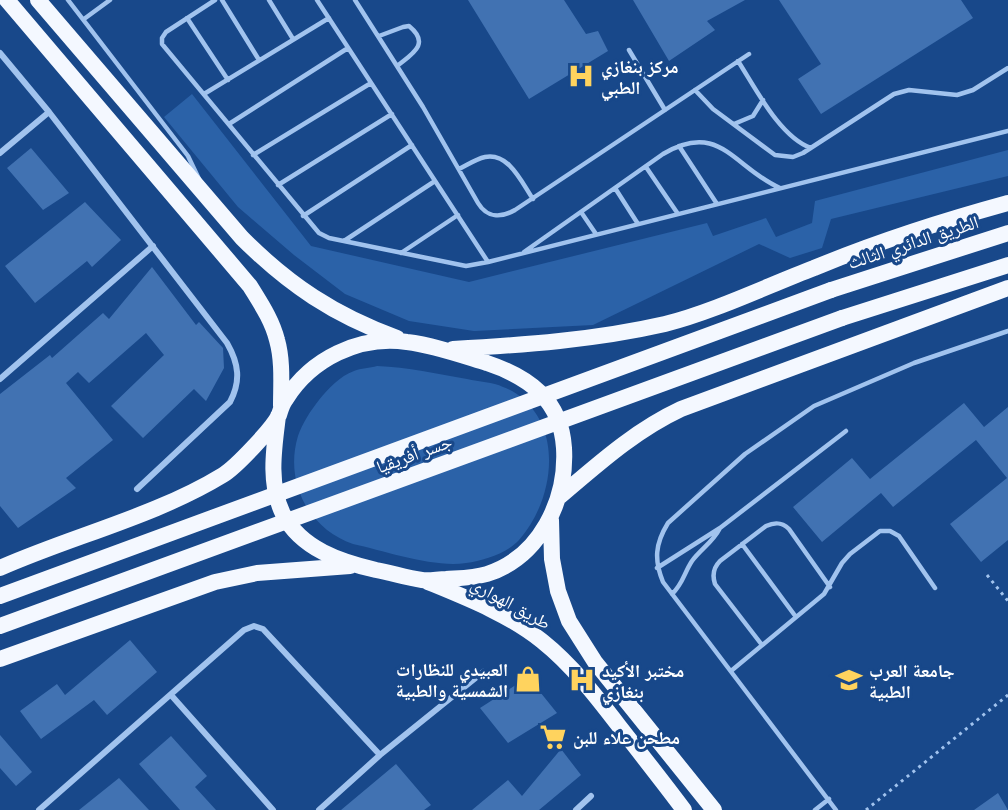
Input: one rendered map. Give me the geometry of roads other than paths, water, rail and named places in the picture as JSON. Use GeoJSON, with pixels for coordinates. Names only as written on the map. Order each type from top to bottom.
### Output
{"type":"FeatureCollection","features":[{"type":"Feature","properties":{"kind":"highway"},"geometry":{"type":"LineString","coordinates":[[7,0],[250,286],[268,315],[278,342],[281,370],[280,411],[273,452],[274,482],[284,516],[304,540],[325,554],[358,566],[424,580],[465,578],[489,573],[511,561],[535,542],[550,520],[558,498],[565,464],[563,434],[553,405],[536,388],[513,374],[487,363],[406,342],[368,328],[303,292],[272,267],[242,238],[38,0]]}},
{"type":"Feature","properties":{"kind":"highway"},"geometry":{"type":"LineString","coordinates":[[440,350],[562,341],[667,323],[724,303],[872,244],[1008,203]]}},
{"type":"Feature","properties":{"kind":"highway","name":"الطريق الدائري الثالث"},"geometry":{"type":"LineString","coordinates":[[831,290],[1008,233]]}},
{"type":"Feature","properties":{"kind":"highway","name":"جسر أفريقيا"},"geometry":{"type":"LineString","coordinates":[[0,626],[842,318],[1008,265]]}},
{"type":"Feature","properties":{"kind":"highway"},"geometry":{"type":"LineString","coordinates":[[558,498],[619,446],[672,413],[1008,288]]}},
{"type":"Feature","properties":{"kind":"highway","name":"جسر أفريقيا"},"geometry":{"type":"LineString","coordinates":[[0,596],[831,290]]}},
{"type":"Feature","properties":{"kind":"highway"},"geometry":{"type":"LineString","coordinates":[[0,568],[198,489],[227,473],[252,448],[280,411],[291,390],[330,356],[355,345],[385,341],[406,342]]}},
{"type":"Feature","properties":{"kind":"highway","name":"طريق الهواري"},"geometry":{"type":"LineString","coordinates":[[550,520],[552,559],[558,591],[569,621],[595,662],[714,810]]}},
{"type":"Feature","properties":{"kind":"highway"},"geometry":{"type":"LineString","coordinates":[[0,659],[215,582],[257,573],[358,566]]}},
{"type":"Feature","properties":{"kind":"highway","name":"طريق الهواري"},"geometry":{"type":"LineString","coordinates":[[424,580],[507,619],[541,640],[564,660],[593,692],[684,810]]}},
{"type":"Feature","properties":{"kind":"street"},"geometry":{"type":"LineString","coordinates":[[0,53],[153,246],[227,343],[234,356],[238,378],[236,390],[230,402],[137,489]]}},
{"type":"Feature","properties":{"kind":"street"},"geometry":{"type":"LineString","coordinates":[[0,153],[49,112]]}},
{"type":"Feature","properties":{"kind":"street"},"geometry":{"type":"LineString","coordinates":[[0,379],[153,246]]}},
{"type":"Feature","properties":{"kind":"street"},"geometry":{"type":"LineString","coordinates":[[39,810],[244,630],[254,626],[263,629],[380,755]]}},
{"type":"Feature","properties":{"kind":"street"},"geometry":{"type":"LineString","coordinates":[[319,810],[380,755],[483,672]]}},
{"type":"Feature","properties":{"kind":"street"},"geometry":{"type":"LineString","coordinates":[[171,696],[273,810]]}},
{"type":"Feature","properties":{"kind":"street"},"geometry":{"type":"LineString","coordinates":[[576,810],[591,796]]}},
{"type":"Feature","properties":{"kind":"lane"},"geometry":{"type":"LineString","coordinates":[[68,0],[189,156],[197,172],[203,193]]}},
{"type":"Feature","properties":{"kind":"lane"},"geometry":{"type":"LineString","coordinates":[[84,19],[110,0]]}},
{"type":"Feature","properties":{"kind":"lane"},"geometry":{"type":"LineString","coordinates":[[201,0],[205,6]]}},
{"type":"Feature","properties":{"kind":"lane"},"geometry":{"type":"LineString","coordinates":[[215,0],[166,32],[162,38],[162,44],[303,216],[320,233],[329,238],[466,266],[1008,131]]}},
{"type":"Feature","properties":{"kind":"lane"},"geometry":{"type":"LineString","coordinates":[[222,0],[260,60]]}},
{"type":"Feature","properties":{"kind":"lane"},"geometry":{"type":"LineString","coordinates":[[269,0],[293,39]]}},
{"type":"Feature","properties":{"kind":"lane"},"geometry":{"type":"LineString","coordinates":[[317,0],[488,262]]}},
{"type":"Feature","properties":{"kind":"lane"},"geometry":{"type":"LineString","coordinates":[[355,0],[398,66],[478,203],[486,213],[501,216],[509,214],[533,199],[749,54]]}},
{"type":"Feature","properties":{"kind":"lane"},"geometry":{"type":"LineString","coordinates":[[187,18],[228,80]]}},
{"type":"Feature","properties":{"kind":"lane"},"geometry":{"type":"LineString","coordinates":[[204,94],[329,18]]}},
{"type":"Feature","properties":{"kind":"lane"},"geometry":{"type":"LineString","coordinates":[[379,36],[409,26],[415,31],[419,44],[417,50],[398,66]]}},
{"type":"Feature","properties":{"kind":"lane"},"geometry":{"type":"LineString","coordinates":[[229,124],[348,48]]}},
{"type":"Feature","properties":{"kind":"lane"},"geometry":{"type":"LineString","coordinates":[[629,50],[665,110]]}},
{"type":"Feature","properties":{"kind":"lane"},"geometry":{"type":"LineString","coordinates":[[738,61],[783,128],[792,138],[811,148]]}},
{"type":"Feature","properties":{"kind":"lane"},"geometry":{"type":"LineString","coordinates":[[695,90],[709,105],[775,155],[794,156],[811,148],[894,94],[909,90],[957,95],[973,90],[1008,68]]}},
{"type":"Feature","properties":{"kind":"lane"},"geometry":{"type":"LineString","coordinates":[[253,154],[371,83]]}},
{"type":"Feature","properties":{"kind":"lane"},"geometry":{"type":"LineString","coordinates":[[734,124],[753,116],[763,100]]}},
{"type":"Feature","properties":{"kind":"lane"},"geometry":{"type":"LineString","coordinates":[[278,185],[392,114]]}},
{"type":"Feature","properties":{"kind":"lane"},"geometry":{"type":"LineString","coordinates":[[521,253],[680,146],[701,142],[712,143],[723,148],[764,180],[780,188]]}},
{"type":"Feature","properties":{"kind":"lane"},"geometry":{"type":"LineString","coordinates":[[303,216],[412,145]]}},
{"type":"Feature","properties":{"kind":"lane"},"geometry":{"type":"LineString","coordinates":[[680,146],[717,204]]}},
{"type":"Feature","properties":{"kind":"lane"},"geometry":{"type":"LineString","coordinates":[[459,169],[486,156],[500,158],[510,166],[533,199]]}},
{"type":"Feature","properties":{"kind":"lane"},"geometry":{"type":"LineString","coordinates":[[646,167],[678,214]]}},
{"type":"Feature","properties":{"kind":"lane"},"geometry":{"type":"LineString","coordinates":[[344,241],[435,181]]}},
{"type":"Feature","properties":{"kind":"lane"},"geometry":{"type":"LineString","coordinates":[[615,188],[638,224]]}},
{"type":"Feature","properties":{"kind":"lane"},"geometry":{"type":"LineString","coordinates":[[581,212],[596,234]]}},
{"type":"Feature","properties":{"kind":"lane"},"geometry":{"type":"LineString","coordinates":[[401,253],[458,215]]}},
{"type":"Feature","properties":{"kind":"lane"},"geometry":{"type":"LineString","coordinates":[[837,810],[663,582],[657,568],[656,552],[659,536],[668,523],[745,454],[814,406],[914,363],[1008,331]]}},
{"type":"Feature","properties":{"kind":"lane"},"geometry":{"type":"LineString","coordinates":[[657,568],[720,528],[846,431]]}},
{"type":"Feature","properties":{"kind":"lane"},"geometry":{"type":"LineString","coordinates":[[762,645],[713,580],[716,564],[766,526],[782,524],[789,529],[830,587]]}},
{"type":"Feature","properties":{"kind":"lane"},"geometry":{"type":"LineString","coordinates":[[672,594],[684,580],[693,560],[711,542],[720,528]]}},
{"type":"Feature","properties":{"kind":"lane"},"geometry":{"type":"LineString","coordinates":[[731,670],[824,594],[842,563],[850,554],[885,530],[899,536],[935,588]]}},
{"type":"Feature","properties":{"kind":"lane"},"geometry":{"type":"LineString","coordinates":[[742,544],[796,617]]}},
{"type":"Feature","properties":{"kind":"lane"},"geometry":{"type":"LineString","coordinates":[[815,810],[829,799]]}},
{"type":"Feature","properties":{"kind":"place","name":"مركز بنغازي الطبي"},"geometry":{"type":"Point","coordinates":[581,76]}},
{"type":"Feature","properties":{"kind":"place","name":"العبيدي للنظارات الشمسية والطبية"},"geometry":{"type":"Point","coordinates":[528,679]}},
{"type":"Feature","properties":{"kind":"place","name":"مختبر الأكيد بنغازي"},"geometry":{"type":"Point","coordinates":[582,680]}},
{"type":"Feature","properties":{"kind":"place","name":"جامعة العرب الطبية"},"geometry":{"type":"Point","coordinates":[849,680]}},
{"type":"Feature","properties":{"kind":"place","name":"مطحن علاء للبن"},"geometry":{"type":"Point","coordinates":[553,737]}}]}
